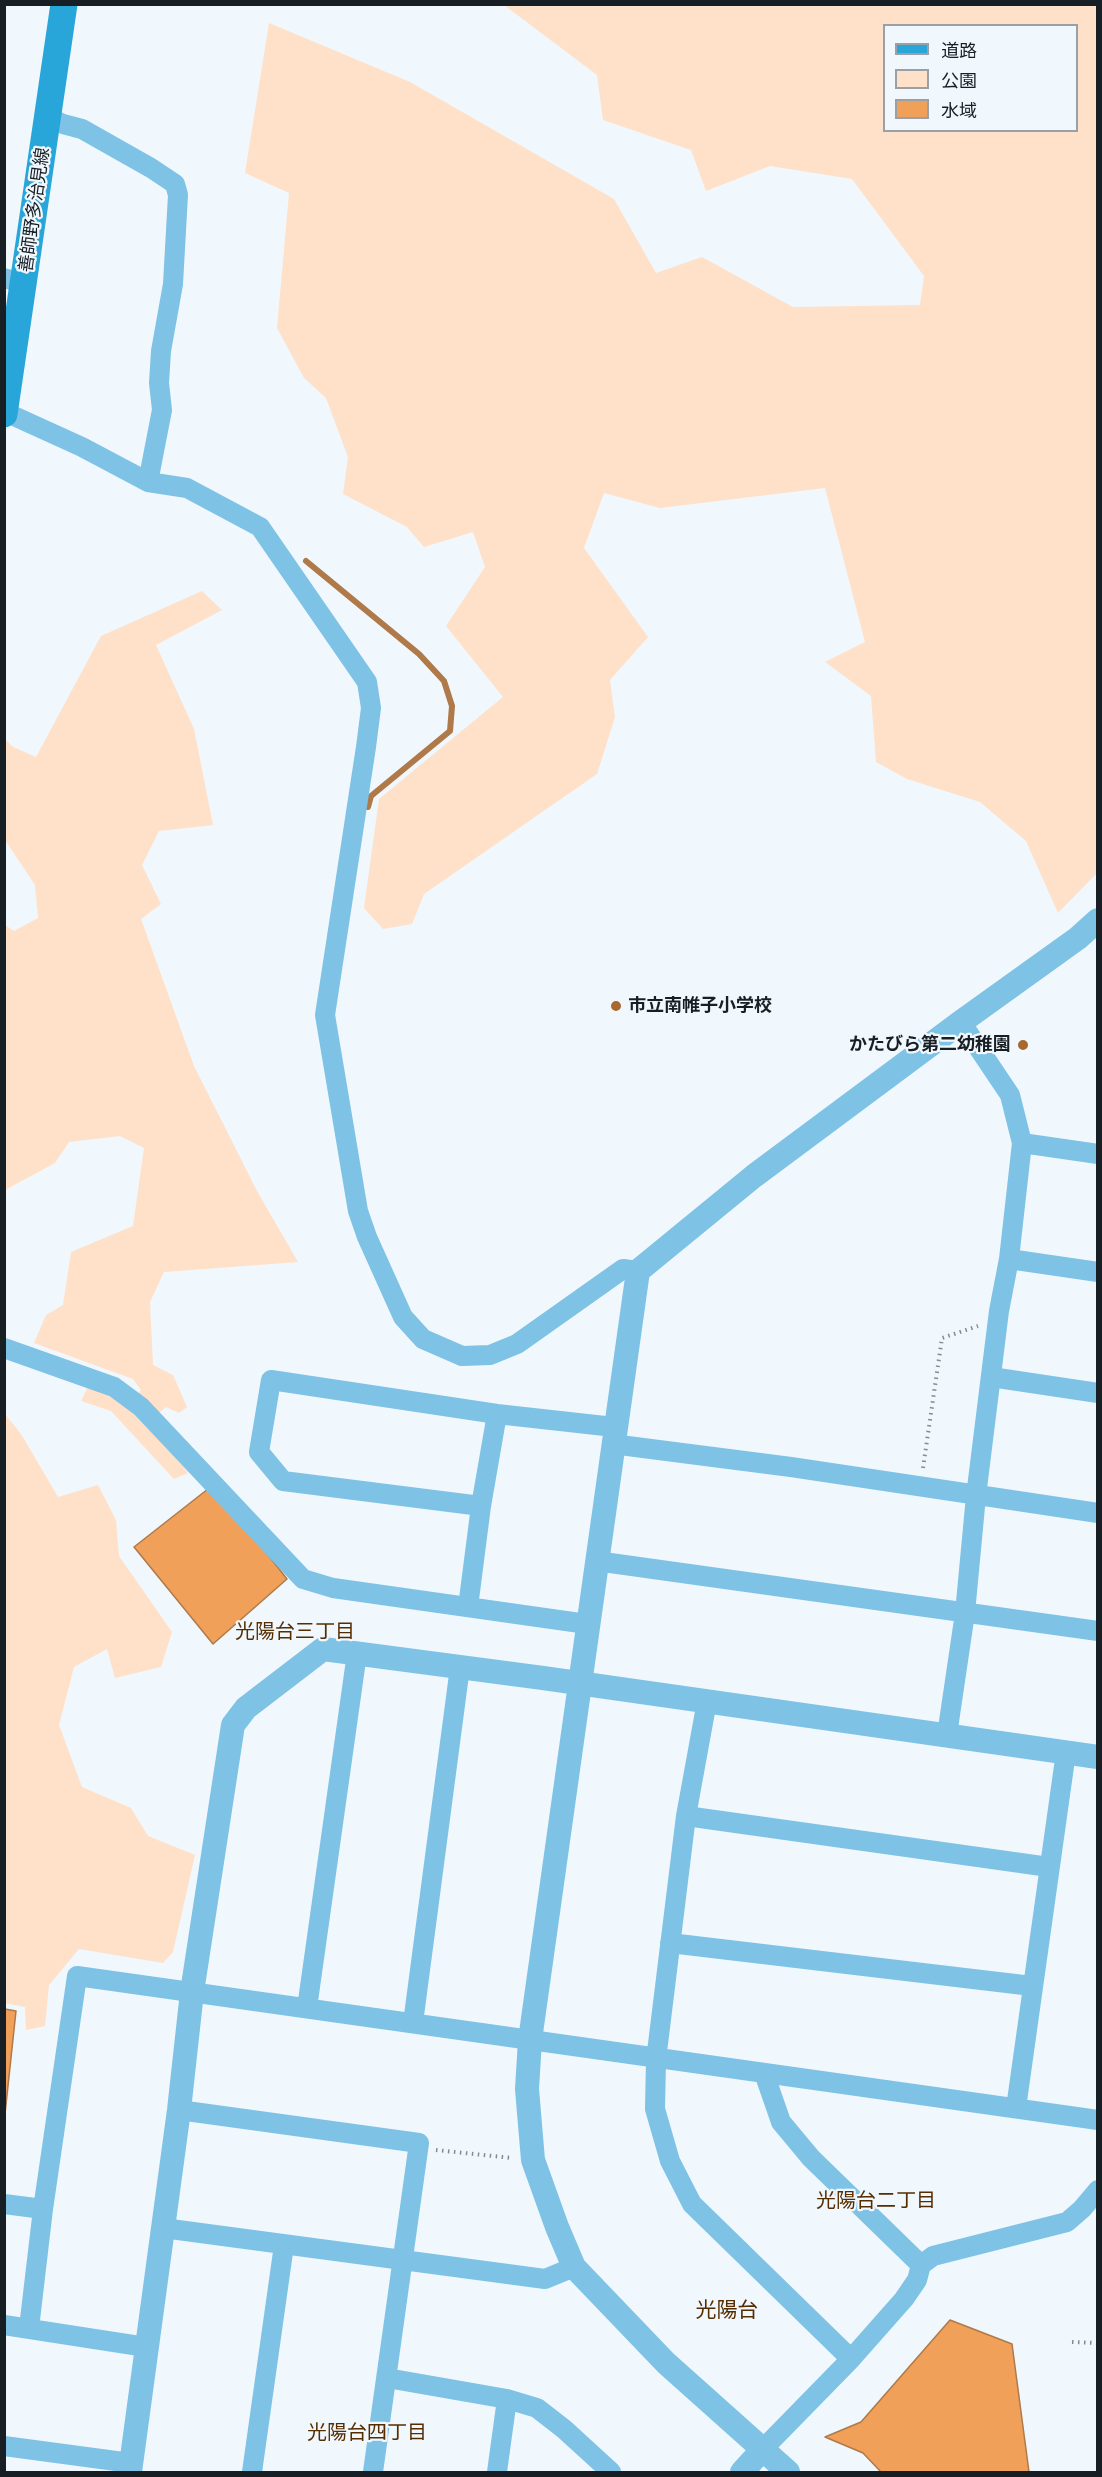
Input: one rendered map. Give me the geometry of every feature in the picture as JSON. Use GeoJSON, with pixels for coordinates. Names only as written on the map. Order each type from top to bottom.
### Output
{"type":"FeatureCollection","features":[{"type":"Feature","properties":{"kind":"main road","name":"善師野多治見線"},"geometry":{"type":"LineString","coordinates":[[5,413],[15,281],[48,117],[64,4]]}},
{"type":"Feature","properties":{"kind":"street"},"geometry":{"type":"LineString","coordinates":[[48,117],[82,129],[176,184],[178,195],[173,284],[160,351],[159,383],[162,410],[148,482]]}},
{"type":"Feature","properties":{"kind":"street"},"geometry":{"type":"LineString","coordinates":[[5,413],[82,447],[148,482],[187,488],[260,526],[368,682],[371,708],[358,814],[325,1015],[358,1211],[367,1238],[403,1317],[423,1339],[462,1356],[490,1355],[517,1344],[623,1269],[638,1271]]}},
{"type":"Feature","properties":{"kind":"street"},"geometry":{"type":"LineString","coordinates":[[788,2472],[666,2363],[574,2266],[533,2160],[527,2089],[530,2040],[613,1436],[638,1271],[754,1176],[1078,938],[1098,920]]}},
{"type":"Feature","properties":{"kind":"street"},"geometry":{"type":"LineString","coordinates":[[947,1735],[965,1613],[976,1496],[1009,1259],[1022,1143],[1010,1095],[961,1022]]}},
{"type":"Feature","properties":{"kind":"street"},"geometry":{"type":"LineString","coordinates":[[1022,1143],[1098,1154]]}},
{"type":"Feature","properties":{"kind":"street"},"geometry":{"type":"LineString","coordinates":[[1009,1259],[1098,1272]]}},
{"type":"Feature","properties":{"kind":"street"},"geometry":{"type":"LineString","coordinates":[[4,1348],[114,1387],[141,1407],[303,1579],[333,1588],[587,1624]]}},
{"type":"Feature","properties":{"kind":"street"},"geometry":{"type":"LineString","coordinates":[[991,1377],[1098,1393]]}},
{"type":"Feature","properties":{"kind":"street"},"geometry":{"type":"LineString","coordinates":[[481,1506],[283,1481],[259,1452],[271,1380],[497,1414],[613,1436],[920,1487],[1098,1513]]}},
{"type":"Feature","properties":{"kind":"street"},"geometry":{"type":"LineString","coordinates":[[468,1607],[481,1506],[497,1414]]}},
{"type":"Feature","properties":{"kind":"street"},"geometry":{"type":"LineString","coordinates":[[596,1561],[1098,1631]]}},
{"type":"Feature","properties":{"kind":"street"},"geometry":{"type":"LineString","coordinates":[[4,2446],[130,2468],[179,2110],[192,1992],[232,1725],[246,1708],[323,1649],[1098,1756]]}},
{"type":"Feature","properties":{"kind":"street"},"geometry":{"type":"LineString","coordinates":[[307,2008],[357,1653]]}},
{"type":"Feature","properties":{"kind":"street"},"geometry":{"type":"LineString","coordinates":[[413,2023],[460,1667]]}},
{"type":"Feature","properties":{"kind":"street"},"geometry":{"type":"LineString","coordinates":[[707,1701],[686,1815],[656,2060],[655,2109],[670,2162],[692,2204],[851,2359]]}},
{"type":"Feature","properties":{"kind":"street"},"geometry":{"type":"LineString","coordinates":[[1016,2108],[1066,1752]]}},
{"type":"Feature","properties":{"kind":"street"},"geometry":{"type":"LineString","coordinates":[[686,1815],[1049,1867]]}},
{"type":"Feature","properties":{"kind":"street"},"geometry":{"type":"LineString","coordinates":[[670,1943],[1032,1986]]}},
{"type":"Feature","properties":{"kind":"street"},"geometry":{"type":"LineString","coordinates":[[29,2328],[43,2209],[77,1976],[656,2060],[1098,2120]]}},
{"type":"Feature","properties":{"kind":"street"},"geometry":{"type":"LineString","coordinates":[[764,2073],[781,2122],[811,2158],[921,2265]]}},
{"type":"Feature","properties":{"kind":"street"},"geometry":{"type":"LineString","coordinates":[[179,2110],[419,2143],[373,2472]]}},
{"type":"Feature","properties":{"kind":"street"},"geometry":{"type":"LineString","coordinates":[[742,2472],[851,2359],[904,2299],[917,2280],[921,2265],[933,2256],[1067,2222],[1098,2190]]}},
{"type":"Feature","properties":{"kind":"street"},"geometry":{"type":"LineString","coordinates":[[4,2204],[43,2209]]}},
{"type":"Feature","properties":{"kind":"street"},"geometry":{"type":"LineString","coordinates":[[163,2228],[544,2279],[574,2266]]}},
{"type":"Feature","properties":{"kind":"street"},"geometry":{"type":"LineString","coordinates":[[252,2472],[284,2245]]}},
{"type":"Feature","properties":{"kind":"street"},"geometry":{"type":"LineString","coordinates":[[4,2325],[146,2347]]}},
{"type":"Feature","properties":{"kind":"street"},"geometry":{"type":"LineString","coordinates":[[387,2378],[507,2398],[537,2408],[564,2428],[611,2472]]}},
{"type":"Feature","properties":{"kind":"street"},"geometry":{"type":"LineString","coordinates":[[497,2472],[507,2398]]}},
{"type":"Feature","properties":{"kind":"path"},"geometry":{"type":"LineString","coordinates":[[920,1487],[942,1338],[999,1319]]}},
{"type":"Feature","properties":{"kind":"path"},"geometry":{"type":"LineString","coordinates":[[418,2148],[533,2160]]}},
{"type":"Feature","properties":{"kind":"path"},"geometry":{"type":"LineString","coordinates":[[1072,2342],[1098,2343]]}},
{"type":"Feature","properties":{"kind":"green space"},"geometry":{"type":"Polygon","coordinates":[[[504,5],[1097,5],[1098,872],[1058,913],[1026,841],[980,802],[907,779],[876,762],[871,696],[825,662],[865,642],[825,488],[660,508],[604,493],[584,548],[648,637],[610,680],[615,717],[597,774],[424,894],[412,924],[383,929],[364,908],[379,799],[503,697],[446,626],[485,567],[473,532],[424,547],[407,527],[343,494],[348,457],[326,398],[304,378],[277,328],[289,193],[245,173],[269,23],[410,82],[614,199],[656,273],[702,257],[793,307],[920,305],[924,276],[852,179],[770,166],[706,191],[691,150],[603,120],[597,75],[504,5]]]}},
{"type":"Feature","properties":{"kind":"green space"},"geometry":{"type":"Polygon","coordinates":[[[202,591],[222,610],[156,645],[194,729],[213,825],[159,831],[142,865],[161,904],[141,919],[194,1066],[257,1191],[298,1262],[164,1272],[150,1302],[153,1365],[173,1375],[187,1407],[179,1413],[166,1407],[150,1421],[188,1473],[174,1479],[111,1411],[81,1401],[89,1385],[130,1403],[141,1390],[133,1379],[34,1343],[46,1315],[63,1305],[71,1252],[133,1226],[144,1148],[120,1136],[69,1142],[55,1163],[5,1190],[5,925],[14,931],[38,918],[35,885],[5,840],[4,738],[13,747],[36,757],[101,636],[202,591]]]}},
{"type":"Feature","properties":{"kind":"green space"},"geometry":{"type":"Polygon","coordinates":[[[5,1414],[21,1434],[58,1497],[98,1485],[116,1520],[119,1556],[172,1632],[161,1667],[115,1678],[107,1649],[74,1667],[59,1725],[82,1787],[131,1808],[148,1836],[195,1855],[173,1952],[163,1963],[79,1949],[49,1985],[45,2026],[26,2030],[25,2007],[4,2003],[5,1414]]]}},
{"type":"Feature","properties":{"kind":"water"},"geometry":{"type":"Polygon","coordinates":[[[213,1485],[287,1579],[213,1644],[134,1547],[213,1485]]]}},
{"type":"Feature","properties":{"kind":"water"},"geometry":{"type":"Polygon","coordinates":[[[4,2009],[16,2011],[5,2114],[4,2009]]]}},
{"type":"Feature","properties":{"kind":"water"},"geometry":{"type":"Polygon","coordinates":[[[950,2320],[1012,2344],[1029,2472],[881,2472],[863,2453],[825,2437],[861,2422],[950,2320]]]}},
{"type":"Feature","properties":{"kind":"waterway"},"geometry":{"type":"LineString","coordinates":[[306,561],[419,654],[444,681],[452,706],[450,731],[371,796],[368,807],[359,806]]}},
{"type":"Feature","properties":{"kind":"place","name":"市立南帷子小学校"},"geometry":{"type":"Point","coordinates":[616,1006]}},
{"type":"Feature","properties":{"kind":"place","name":"かたびら第二幼稚園"},"geometry":{"type":"Point","coordinates":[1023,1045]}},
{"type":"Feature","properties":{"kind":"district","name":"光陽台三丁目"},"geometry":{"type":"Point","coordinates":[295,1632]}},
{"type":"Feature","properties":{"kind":"district","name":"光陽台二丁目"},"geometry":{"type":"Point","coordinates":[876,2201]}},
{"type":"Feature","properties":{"kind":"district","name":"光陽台"},"geometry":{"type":"Point","coordinates":[727,2311]}},
{"type":"Feature","properties":{"kind":"district","name":"光陽台四丁目"},"geometry":{"type":"Point","coordinates":[367,2433]}}]}
